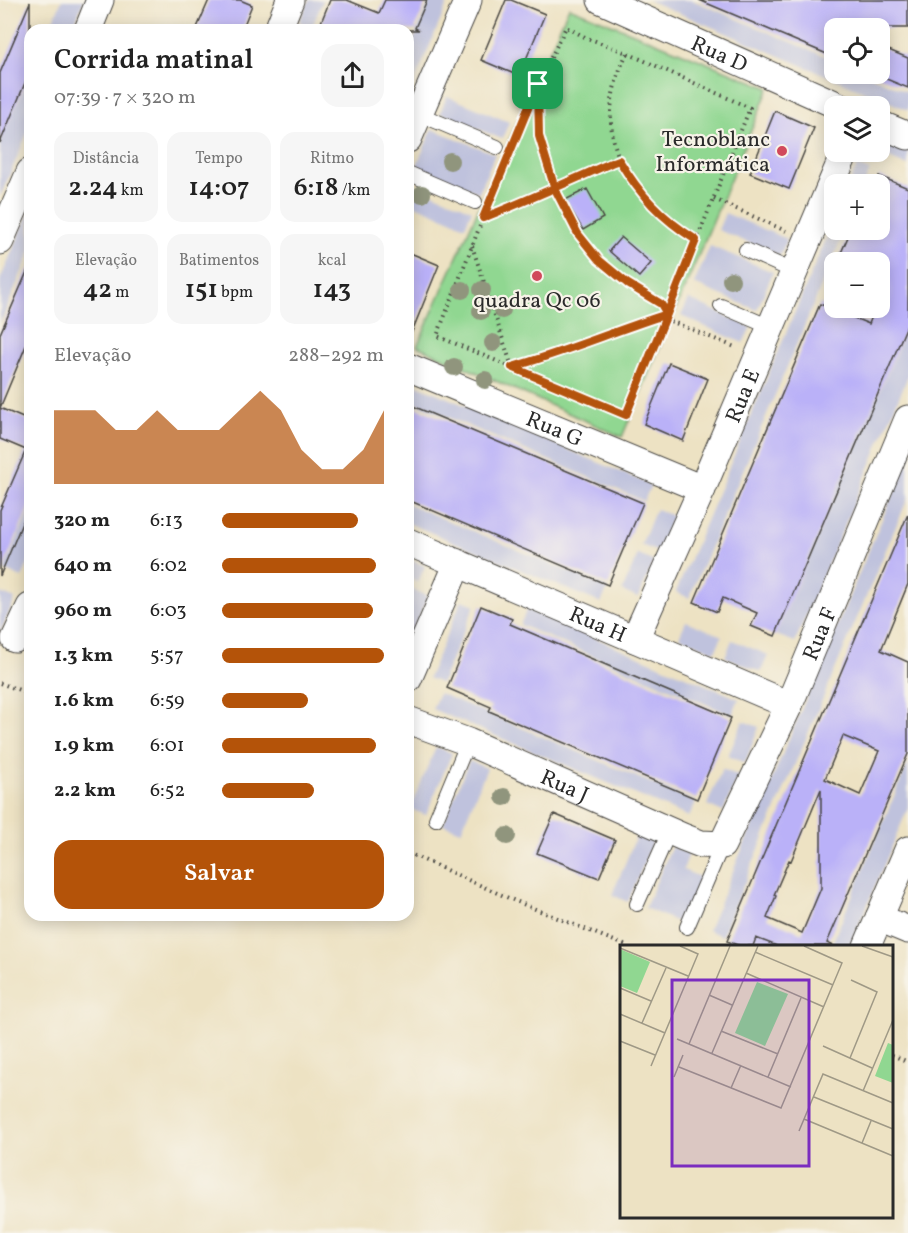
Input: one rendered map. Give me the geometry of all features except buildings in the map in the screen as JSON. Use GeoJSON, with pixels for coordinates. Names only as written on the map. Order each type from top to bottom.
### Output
{"type":"FeatureCollection","features":[{"type":"Feature","properties":{"kind":"street"},"geometry":{"type":"LineString","coordinates":[[90,24],[100,0]]}},
{"type":"Feature","properties":{"kind":"street"},"geometry":{"type":"LineString","coordinates":[[280,24],[290,0]]}},
{"type":"Feature","properties":{"kind":"street"},"geometry":{"type":"LineString","coordinates":[[414,125],[468,0]]}},
{"type":"Feature","properties":{"kind":"street","name":"Rua D"},"geometry":{"type":"LineString","coordinates":[[601,0],[824,100]]}},
{"type":"Feature","properties":{"kind":"street"},"geometry":{"type":"LineString","coordinates":[[890,129],[908,136]]}},
{"type":"Feature","properties":{"kind":"street","name":"Rua E"},"geometry":{"type":"LineString","coordinates":[[635,639],[702,489],[840,162]]}},
{"type":"Feature","properties":{"kind":"street"},"geometry":{"type":"LineString","coordinates":[[0,241],[24,186]]}},
{"type":"Feature","properties":{"kind":"street","name":"Rua G"},"geometry":{"type":"LineString","coordinates":[[414,369],[702,489]]}},
{"type":"Feature","properties":{"kind":"street","name":"Rua F"},"geometry":{"type":"LineString","coordinates":[[722,845],[789,705],[908,419]]}},
{"type":"Feature","properties":{"kind":"street","name":"Rua H"},"geometry":{"type":"LineString","coordinates":[[414,545],[789,705]]}},
{"type":"Feature","properties":{"kind":"street"},"geometry":{"type":"LineString","coordinates":[[414,665],[458,563]]}},
{"type":"Feature","properties":{"kind":"street"},"geometry":{"type":"LineString","coordinates":[[15,639],[24,620]]}},
{"type":"Feature","properties":{"kind":"street","name":"Rua J"},"geometry":{"type":"LineString","coordinates":[[414,722],[468,742],[701,844],[722,845]]}},
{"type":"Feature","properties":{"kind":"street"},"geometry":{"type":"LineString","coordinates":[[867,945],[908,850]]}},
{"type":"Feature","properties":{"kind":"street"},"geometry":{"type":"LineString","coordinates":[[879,918],[908,930]]}},
{"type":"Feature","properties":{"kind":"lane"},"geometry":{"type":"LineString","coordinates":[[419,114],[504,149]]}},
{"type":"Feature","properties":{"kind":"lane"},"geometry":{"type":"LineString","coordinates":[[414,176],[481,204]]}},
{"type":"Feature","properties":{"kind":"lane"},"geometry":{"type":"LineString","coordinates":[[746,250],[793,271]]}},
{"type":"Feature","properties":{"kind":"lane"},"geometry":{"type":"LineString","coordinates":[[721,306],[770,327]]}},
{"type":"Feature","properties":{"kind":"lane"},"geometry":{"type":"LineString","coordinates":[[436,819],[468,742]]}},
{"type":"Feature","properties":{"kind":"lane"},"geometry":{"type":"LineString","coordinates":[[637,904],[670,830]]}},
{"type":"Feature","properties":{"kind":"lane"},"geometry":{"type":"LineString","coordinates":[[687,927],[722,845]]}},
{"type":"Feature","properties":{"kind":"path"},"geometry":{"type":"LineString","coordinates":[[481,204],[483,218],[437,336],[626,415],[750,108],[566,27],[504,149]]}},
{"type":"Feature","properties":{"kind":"path"},"geometry":{"type":"LineString","coordinates":[[627,53],[617,74],[610,108],[611,134],[619,160],[634,185],[653,207],[674,226],[696,240]]}},
{"type":"Feature","properties":{"kind":"path"},"geometry":{"type":"LineString","coordinates":[[538,84],[539,136],[555,189],[578,234],[599,260],[628,284],[661,304],[666,317]]}},
{"type":"Feature","properties":{"kind":"path"},"geometry":{"type":"LineString","coordinates":[[483,218],[619,160]]}},
{"type":"Feature","properties":{"kind":"path"},"geometry":{"type":"LineString","coordinates":[[492,195],[506,162]]}},
{"type":"Feature","properties":{"kind":"path"},"geometry":{"type":"LineString","coordinates":[[714,200],[806,239]]}},
{"type":"Feature","properties":{"kind":"path"},"geometry":{"type":"LineString","coordinates":[[472,246],[512,367]]}},
{"type":"Feature","properties":{"kind":"path"},"geometry":{"type":"LineString","coordinates":[[512,367],[551,356],[628,326],[666,317],[758,356]]}},
{"type":"Feature","properties":{"kind":"path"},"geometry":{"type":"LineString","coordinates":[[0,683],[24,692]]}},
{"type":"Feature","properties":{"kind":"path"},"geometry":{"type":"LineString","coordinates":[[414,856],[513,900],[625,945]]}},
{"type":"Feature","properties":{"kind":"path"},"geometry":{"type":"LineString","coordinates":[[893,1056],[908,1062]]}},
{"type":"Feature","properties":{"kind":"shaded area"},"geometry":{"type":"Polygon","coordinates":[[[62,0],[84,0],[74,24],[52,24],[62,0]]]}},
{"type":"Feature","properties":{"kind":"shaded area"},"geometry":{"type":"Polygon","coordinates":[[[309,0],[323,0],[313,24],[299,22],[309,0]]]}},
{"type":"Feature","properties":{"kind":"shaded area"},"geometry":{"type":"Polygon","coordinates":[[[430,0],[449,0],[414,83],[414,39],[430,0]]]}},
{"type":"Feature","properties":{"kind":"shaded area"},"geometry":{"type":"Polygon","coordinates":[[[648,0],[692,0],[824,56],[824,74],[648,0]]]}},
{"type":"Feature","properties":{"kind":"shaded area"},"geometry":{"type":"Polygon","coordinates":[[[847,84],[889,84],[908,92],[908,110],[890,102],[890,96],[875,96],[847,84]]]}},
{"type":"Feature","properties":{"kind":"shaded area"},"geometry":{"type":"Polygon","coordinates":[[[24,88],[24,141],[0,197],[0,144],[24,88]]]}},
{"type":"Feature","properties":{"kind":"shaded area"},"geometry":{"type":"Polygon","coordinates":[[[447,96],[509,122],[502,139],[440,113],[447,96]]]}},
{"type":"Feature","properties":{"kind":"shaded area"},"geometry":{"type":"Polygon","coordinates":[[[432,129],[495,154],[479,193],[416,167],[432,129]]]}},
{"type":"Feature","properties":{"kind":"shaded area"},"geometry":{"type":"Polygon","coordinates":[[[890,138],[908,146],[908,166],[890,159],[890,138]]]}},
{"type":"Feature","properties":{"kind":"shaded area"},"geometry":{"type":"Polygon","coordinates":[[[857,166],[870,171],[869,174],[853,174],[857,166]]]}},
{"type":"Feature","properties":{"kind":"shaded area"},"geometry":{"type":"Polygon","coordinates":[[[414,185],[472,210],[465,226],[414,205],[414,185]]]}},
{"type":"Feature","properties":{"kind":"shaded area"},"geometry":{"type":"Polygon","coordinates":[[[725,213],[787,239],[780,256],[718,230],[725,213]]]}},
{"type":"Feature","properties":{"kind":"shaded area"},"geometry":{"type":"Polygon","coordinates":[[[24,223],[24,267],[0,324],[0,280],[24,223]]]}},
{"type":"Feature","properties":{"kind":"shaded area"},"geometry":{"type":"Polygon","coordinates":[[[826,240],[841,240],[836,252],[824,252],[824,280],[689,598],[676,592],[826,240]]]}},
{"type":"Feature","properties":{"kind":"shaded area"},"geometry":{"type":"Polygon","coordinates":[[[710,246],[773,272],[757,310],[694,284],[710,246]]]}},
{"type":"Feature","properties":{"kind":"shaded area"},"geometry":{"type":"Polygon","coordinates":[[[689,299],[751,327],[743,343],[681,316],[689,299]]]}},
{"type":"Feature","properties":{"kind":"shaded area"},"geometry":{"type":"Polygon","coordinates":[[[908,325],[908,376],[795,642],[776,635],[908,325]]]}},
{"type":"Feature","properties":{"kind":"shaded area"},"geometry":{"type":"Polygon","coordinates":[[[414,384],[651,485],[644,501],[414,403],[414,384]]]}},
{"type":"Feature","properties":{"kind":"shaded area"},"geometry":{"type":"Polygon","coordinates":[[[908,458],[908,498],[722,936],[708,930],[908,458]]]}},
{"type":"Feature","properties":{"kind":"shaded area"},"geometry":{"type":"Polygon","coordinates":[[[414,507],[608,588],[601,603],[414,525],[414,507]]]}},
{"type":"Feature","properties":{"kind":"shaded area"},"geometry":{"type":"Polygon","coordinates":[[[656,509],[673,516],[658,552],[641,545],[656,509]]]}},
{"type":"Feature","properties":{"kind":"shaded area"},"geometry":{"type":"Polygon","coordinates":[[[24,523],[24,573],[22,578],[4,570],[24,523]]]}},
{"type":"Feature","properties":{"kind":"shaded area"},"geometry":{"type":"Polygon","coordinates":[[[638,554],[654,562],[638,598],[622,591],[638,554]]]}},
{"type":"Feature","properties":{"kind":"shaded area"},"geometry":{"type":"Polygon","coordinates":[[[414,561],[425,566],[418,582],[414,580],[414,561]]]}},
{"type":"Feature","properties":{"kind":"shaded area"},"geometry":{"type":"Polygon","coordinates":[[[414,590],[428,596],[414,629],[414,590]]]}},
{"type":"Feature","properties":{"kind":"shaded area"},"geometry":{"type":"Polygon","coordinates":[[[0,593],[15,599],[0,633],[0,593]]]}},
{"type":"Feature","properties":{"kind":"shaded area"},"geometry":{"type":"Polygon","coordinates":[[[462,600],[475,605],[441,683],[428,678],[462,600]]]}},
{"type":"Feature","properties":{"kind":"shaded area"},"geometry":{"type":"Polygon","coordinates":[[[527,609],[739,699],[732,715],[520,625],[527,609]]]}},
{"type":"Feature","properties":{"kind":"shaded area"},"geometry":{"type":"Polygon","coordinates":[[[686,621],[722,636],[715,652],[679,637],[686,621]]]}},
{"type":"Feature","properties":{"kind":"shaded area"},"geometry":{"type":"Polygon","coordinates":[[[732,640],[768,655],[761,672],[725,657],[732,640]]]}},
{"type":"Feature","properties":{"kind":"shaded area"},"geometry":{"type":"Polygon","coordinates":[[[439,693],[696,802],[689,817],[432,709],[439,693]]]}},
{"type":"Feature","properties":{"kind":"shaded area"},"geometry":{"type":"Polygon","coordinates":[[[743,721],[759,727],[745,763],[728,756],[743,721]]]}},
{"type":"Feature","properties":{"kind":"shaded area"},"geometry":{"type":"Polygon","coordinates":[[[436,747],[452,753],[426,815],[414,810],[414,799],[436,747]]]}},
{"type":"Feature","properties":{"kind":"shaded area"},"geometry":{"type":"Polygon","coordinates":[[[469,761],[487,768],[461,831],[443,824],[469,761]]]}},
{"type":"Feature","properties":{"kind":"shaded area"},"geometry":{"type":"Polygon","coordinates":[[[908,763],[908,808],[850,945],[831,945],[908,763]]]}},
{"type":"Feature","properties":{"kind":"shaded area"},"geometry":{"type":"Polygon","coordinates":[[[722,769],[739,776],[723,812],[707,805],[722,769]]]}},
{"type":"Feature","properties":{"kind":"shaded area"},"geometry":{"type":"Polygon","coordinates":[[[638,832],[654,839],[628,902],[612,895],[638,832]]]}},
{"type":"Feature","properties":{"kind":"shaded area"},"geometry":{"type":"Polygon","coordinates":[[[672,846],[689,854],[683,870],[702,878],[682,924],[645,908],[672,846]]]}},
{"type":"Feature","properties":{"kind":"green space"},"geometry":{"type":"Polygon","coordinates":[[[569,7],[769,88],[622,437],[417,346],[569,7]]]}},
{"type":"Feature","properties":{"kind":"place","name":"Tecnoblanc Informática"},"geometry":{"type":"Point","coordinates":[782,151]}},
{"type":"Feature","properties":{"kind":"place","name":"quadra Qc 06"},"geometry":{"type":"Point","coordinates":[537,276]}},
{"type":"Feature","properties":{"kind":"route"},"geometry":{"type":"LineString","coordinates":[[538,84],[483,218],[555,189],[619,160],[634,185],[653,207],[674,226],[696,240],[667,314],[628,326],[551,356],[512,367],[626,415],[667,314],[661,304],[628,284],[599,260],[578,234],[555,189],[539,136],[538,84]]}}]}
